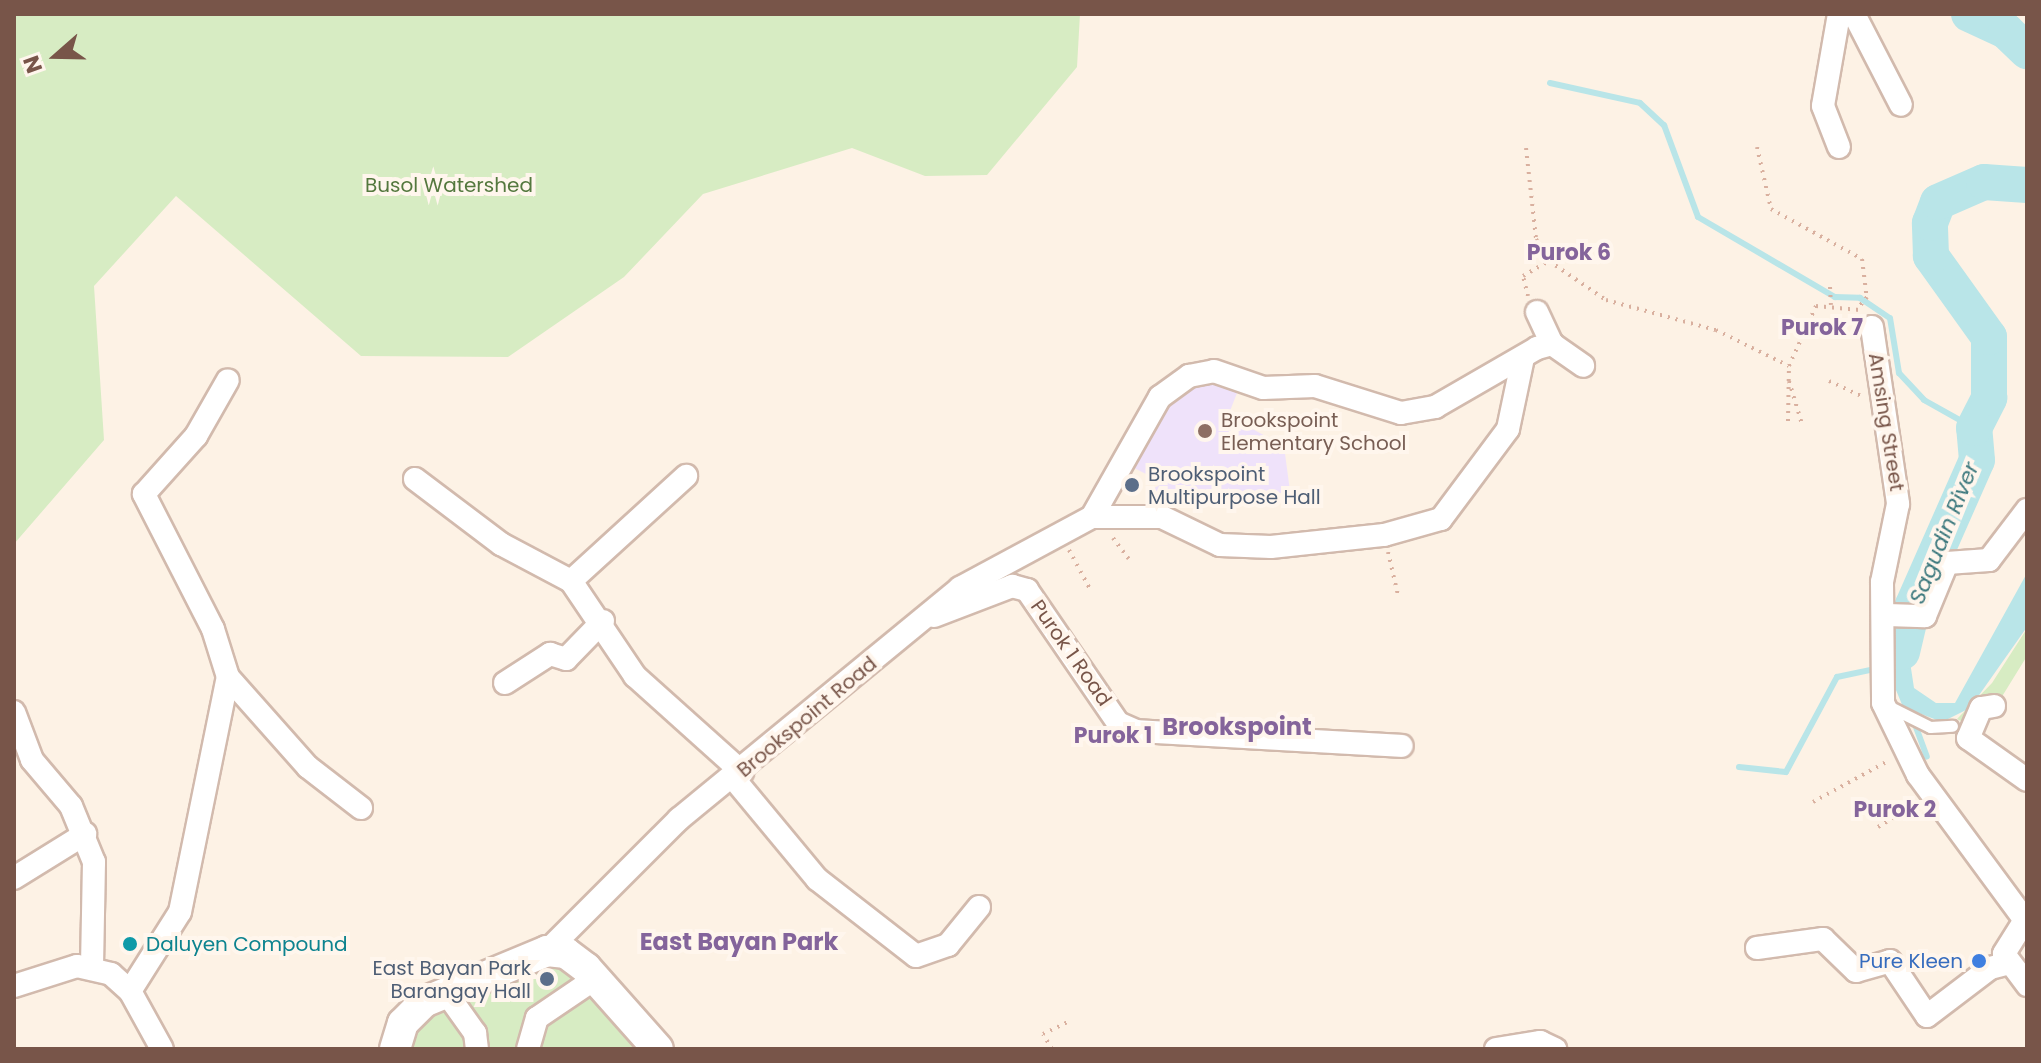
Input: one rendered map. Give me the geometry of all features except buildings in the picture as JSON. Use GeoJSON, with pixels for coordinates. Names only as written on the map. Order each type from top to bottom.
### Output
{"type":"FeatureCollection","features":[{"type":"Feature","properties":{"kind":"street"},"geometry":{"type":"LineString","coordinates":[[1839,14],[1823,106],[1839,147]]}},
{"type":"Feature","properties":{"kind":"street"},"geometry":{"type":"LineString","coordinates":[[1854,14],[1901,105]]}},
{"type":"Feature","properties":{"kind":"street"},"geometry":{"type":"LineString","coordinates":[[1537,312],[1552,344],[1583,366]]}},
{"type":"Feature","properties":{"kind":"street","name":"Amsing Street"},"geometry":{"type":"LineString","coordinates":[[1872,327],[1878,390],[1897,472],[1898,504],[1882,582],[1892,616],[1893,708],[1904,752],[1932,795],[2025,920],[2007,945],[2006,964]]}},
{"type":"Feature","properties":{"kind":"street"},"geometry":{"type":"LineString","coordinates":[[1523,358],[1508,429],[1464,494],[1441,519],[1384,535],[1271,547],[1220,545],[1162,517],[1092,517],[1160,397],[1189,376],[1214,371],[1263,388],[1315,386],[1416,413],[1523,358],[1552,344]]}},
{"type":"Feature","properties":{"kind":"street"},"geometry":{"type":"LineString","coordinates":[[228,380],[196,436],[144,494],[213,629],[228,677],[308,767],[361,808]]}},
{"type":"Feature","properties":{"kind":"street"},"geometry":{"type":"LineString","coordinates":[[571,581],[686,476]]}},
{"type":"Feature","properties":{"kind":"street"},"geometry":{"type":"LineString","coordinates":[[415,479],[501,544],[571,581],[603,621],[635,676],[738,775],[817,879],[916,956],[948,945],[979,907]]}},
{"type":"Feature","properties":{"kind":"street"},"geometry":{"type":"LineString","coordinates":[[1892,616],[1920,619],[1947,563],[1989,560],[2027,510]]}},
{"type":"Feature","properties":{"kind":"street","name":"Brookspoint Road"},"geometry":{"type":"LineString","coordinates":[[547,951],[679,819],[738,775],[932,617],[960,588],[1092,517]]}},
{"type":"Feature","properties":{"kind":"street","name":"Purok 1 Road"},"geometry":{"type":"LineString","coordinates":[[932,617],[1012,586],[1027,590],[1118,723],[1136,731],[1402,746]]}},
{"type":"Feature","properties":{"kind":"street"},"geometry":{"type":"LineString","coordinates":[[505,683],[550,654],[566,659],[603,621]]}},
{"type":"Feature","properties":{"kind":"street"},"geometry":{"type":"LineString","coordinates":[[130,991],[180,912],[228,677]]}},
{"type":"Feature","properties":{"kind":"street"},"geometry":{"type":"LineString","coordinates":[[1994,706],[1981,708],[1968,738],[2027,780]]}},
{"type":"Feature","properties":{"kind":"street"},"geometry":{"type":"LineString","coordinates":[[14,712],[23,762],[85,834],[94,862],[92,969]]}},
{"type":"Feature","properties":{"kind":"street"},"geometry":{"type":"LineString","coordinates":[[14,878],[85,834]]}},
{"type":"Feature","properties":{"kind":"street"},"geometry":{"type":"LineString","coordinates":[[1757,948],[1823,939],[1856,971],[1890,961],[1927,1016],[1990,968],[2006,964],[2027,985]]}},
{"type":"Feature","properties":{"kind":"street"},"geometry":{"type":"LineString","coordinates":[[395,1049],[403,1023],[445,991],[547,951],[566,953],[596,978],[658,1049]]}},
{"type":"Feature","properties":{"kind":"street"},"geometry":{"type":"LineString","coordinates":[[14,986],[92,969],[130,991],[162,1049]]}},
{"type":"Feature","properties":{"kind":"street"},"geometry":{"type":"LineString","coordinates":[[528,1049],[537,1018],[596,978]]}},
{"type":"Feature","properties":{"kind":"street"},"geometry":{"type":"LineString","coordinates":[[445,991],[460,1006],[477,1049]]}},
{"type":"Feature","properties":{"kind":"street"},"geometry":{"type":"LineString","coordinates":[[1496,1049],[1540,1042],[1555,1049]]}},
{"type":"Feature","properties":{"kind":"lane"},"geometry":{"type":"LineString","coordinates":[[1893,708],[1921,723],[1952,726]]}},
{"type":"Feature","properties":{"kind":"path"},"geometry":{"type":"LineString","coordinates":[[1757,147],[1771,209],[1854,251],[1865,267],[1867,297],[1860,306],[1830,302],[1816,306],[1789,366],[1788,421]]}},
{"type":"Feature","properties":{"kind":"path"},"geometry":{"type":"LineString","coordinates":[[1526,148],[1536,239],[1549,261],[1606,300],[1716,330],[1789,366]]}},
{"type":"Feature","properties":{"kind":"path"},"geometry":{"type":"LineString","coordinates":[[1537,312],[1523,276],[1549,261]]}},
{"type":"Feature","properties":{"kind":"path"},"geometry":{"type":"LineString","coordinates":[[1830,287],[1830,302]]}},
{"type":"Feature","properties":{"kind":"path","name":"Amsing Street"},"geometry":{"type":"LineString","coordinates":[[1860,306],[1872,327]]}},
{"type":"Feature","properties":{"kind":"path"},"geometry":{"type":"LineString","coordinates":[[1789,381],[1802,424]]}},
{"type":"Feature","properties":{"kind":"path"},"geometry":{"type":"LineString","coordinates":[[1829,381],[1844,393],[1878,390]]}},
{"type":"Feature","properties":{"kind":"path"},"geometry":{"type":"LineString","coordinates":[[1060,534],[1090,589]]}},
{"type":"Feature","properties":{"kind":"path"},"geometry":{"type":"LineString","coordinates":[[1384,535],[1398,595]]}},
{"type":"Feature","properties":{"kind":"path"},"geometry":{"type":"LineString","coordinates":[[1813,802],[1904,752]]}},
{"type":"Feature","properties":{"kind":"path"},"geometry":{"type":"LineString","coordinates":[[1878,827],[1932,795]]}},
{"type":"Feature","properties":{"kind":"path"},"geometry":{"type":"LineString","coordinates":[[1052,1049],[1043,1034],[1068,1022]]}},
{"type":"Feature","properties":{"kind":"shaded area","name":"Brookspoint Elementary School"},"geometry":{"type":"Polygon","coordinates":[[[1198,382],[1239,388],[1228,416],[1284,446],[1290,491],[1235,503],[1151,507],[1148,491],[1164,483],[1132,467],[1169,406],[1198,382]]]}},
{"type":"Feature","properties":{"kind":"green space","name":"Busol Watershed"},"geometry":{"type":"Polygon","coordinates":[[[14,14],[1080,14],[1077,67],[987,175],[925,176],[852,148],[703,194],[624,277],[508,357],[361,356],[176,196],[94,286],[104,440],[14,544],[14,14]]]}},
{"type":"Feature","properties":{"kind":"green space"},"geometry":{"type":"Polygon","coordinates":[[[2026,630],[2027,656],[1998,703],[1982,696],[1967,724],[1957,719],[1992,683],[2026,630]]]}},
{"type":"Feature","properties":{"kind":"green space"},"geometry":{"type":"Polygon","coordinates":[[[547,962],[567,967],[643,1049],[407,1049],[413,1029],[439,1007],[547,962]]]}},
{"type":"Feature","properties":{"kind":"water"},"geometry":{"type":"Polygon","coordinates":[[[2027,573],[2027,627],[1970,708],[1942,722],[1903,707],[1891,678],[1899,624],[1917,626],[1909,655],[1914,688],[1936,703],[1955,703],[2027,573]]]}},
{"type":"Feature","properties":{"kind":"waterway","name":"Sagudin River"},"geometry":{"type":"LineString","coordinates":[[1969,14],[2006,31],[2027,51]]}},
{"type":"Feature","properties":{"kind":"waterway"},"geometry":{"type":"LineString","coordinates":[[1550,83],[1640,103],[1664,125],[1698,217],[1835,297],[1860,298],[1890,318],[1899,373],[1924,400],[1974,428]]}},
{"type":"Feature","properties":{"kind":"waterway","name":"Sagudin River"},"geometry":{"type":"LineString","coordinates":[[1902,652],[1913,605],[1977,460],[1974,428],[1989,398],[1989,337],[1931,256],[1930,223],[1938,202],[1984,182],[2027,185]]}},
{"type":"Feature","properties":{"kind":"waterway"},"geometry":{"type":"LineString","coordinates":[[1739,767],[1786,772],[1837,677],[1874,669]]}},
{"type":"Feature","properties":{"kind":"waterway"},"geometry":{"type":"LineString","coordinates":[[1913,719],[1927,757]]}},
{"type":"Feature","properties":{"kind":"place","name":"Brookspoint Elementary School"},"geometry":{"type":"Point","coordinates":[1205,431]}},
{"type":"Feature","properties":{"kind":"place","name":"Brookspoint Multipurpose Hall"},"geometry":{"type":"Point","coordinates":[1132,485]}},
{"type":"Feature","properties":{"kind":"place","name":"Daluyen Compound"},"geometry":{"type":"Point","coordinates":[130,944]}},
{"type":"Feature","properties":{"kind":"place","name":"Pure Kleen"},"geometry":{"type":"Point","coordinates":[1979,961]}},
{"type":"Feature","properties":{"kind":"place","name":"East Bayan Park Barangay Hall"},"geometry":{"type":"Point","coordinates":[547,979]}},
{"type":"Feature","properties":{"kind":"district","name":"Purok 6"},"geometry":{"type":"Point","coordinates":[1569,253]}},
{"type":"Feature","properties":{"kind":"district","name":"Purok 7"},"geometry":{"type":"Point","coordinates":[1822,328]}},
{"type":"Feature","properties":{"kind":"district","name":"Brookspoint"},"geometry":{"type":"Point","coordinates":[1237,727]}},
{"type":"Feature","properties":{"kind":"district","name":"Purok 1"},"geometry":{"type":"Point","coordinates":[1113,736]}},
{"type":"Feature","properties":{"kind":"district","name":"Purok 2"},"geometry":{"type":"Point","coordinates":[1895,810]}},
{"type":"Feature","properties":{"kind":"district","name":"East Bayan Park"},"geometry":{"type":"Point","coordinates":[739,942]}}]}
